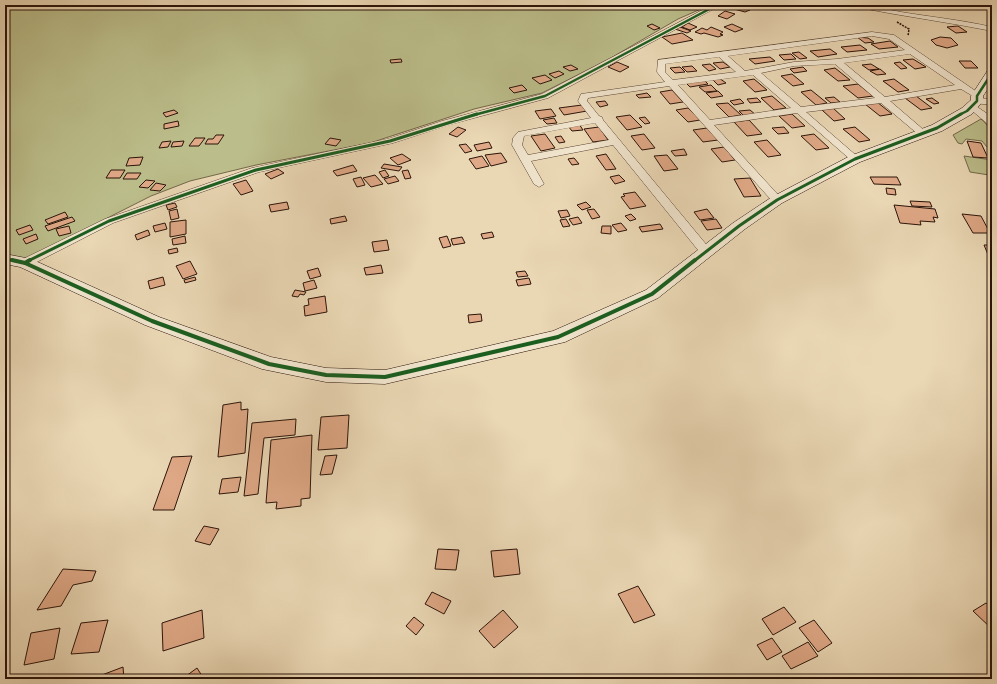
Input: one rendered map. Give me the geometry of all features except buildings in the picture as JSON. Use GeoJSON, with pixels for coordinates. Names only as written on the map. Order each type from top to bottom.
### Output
{"type":"FeatureCollection","features":[{"type":"Feature","properties":{"kind":"street"},"geometry":{"type":"LineString","coordinates":[[25,263],[109,221],[256,170],[390,141],[445,123],[545,96],[717,5]]}},
{"type":"Feature","properties":{"kind":"street"},"geometry":{"type":"LineString","coordinates":[[856,5],[900,14],[954,21],[992,30]]}},
{"type":"Feature","properties":{"kind":"street"},"geometry":{"type":"LineString","coordinates":[[777,200],[662,72],[661,62],[872,34],[891,38],[912,51],[962,86],[980,101]]}},
{"type":"Feature","properties":{"kind":"street"},"geometry":{"type":"LineString","coordinates":[[706,252],[582,100],[584,96],[743,74],[794,64],[837,61],[912,51]]}},
{"type":"Feature","properties":{"kind":"street"},"geometry":{"type":"LineString","coordinates":[[721,54],[743,74]]}},
{"type":"Feature","properties":{"kind":"street"},"geometry":{"type":"LineString","coordinates":[[837,61],[922,133]]}},
{"type":"Feature","properties":{"kind":"street"},"geometry":{"type":"LineString","coordinates":[[755,72],[855,159]]}},
{"type":"Feature","properties":{"kind":"street"},"geometry":{"type":"LineString","coordinates":[[992,73],[980,101],[978,113],[989,118],[992,123]]}},
{"type":"Feature","properties":{"kind":"street"},"geometry":{"type":"LineString","coordinates":[[708,123],[840,104],[883,100],[962,86]]}},
{"type":"Feature","properties":{"kind":"street"},"geometry":{"type":"LineString","coordinates":[[5,259],[25,263],[97,295],[152,322],[269,364],[326,375],[385,377],[558,337],[652,294],[739,226],[777,200],[855,159],[937,128],[980,101]]}},
{"type":"Feature","properties":{"kind":"street"},"geometry":{"type":"LineString","coordinates":[[539,184],[517,144],[518,138],[521,134],[598,119]]}},
{"type":"Feature","properties":{"kind":"street"},"geometry":{"type":"LineString","coordinates":[[525,159],[616,141]]}},
{"type":"Feature","properties":{"kind":"green space"},"geometry":{"type":"Polygon","coordinates":[[[5,5],[710,5],[678,19],[609,59],[542,93],[474,109],[370,143],[256,165],[190,181],[151,196],[26,259],[5,254],[5,5]]]}},
{"type":"Feature","properties":{"kind":"green space"},"geometry":{"type":"Polygon","coordinates":[[[981,119],[987,125],[990,132],[992,148],[987,147],[982,141],[966,139],[962,144],[958,143],[953,135],[981,119]]]}},
{"type":"Feature","properties":{"kind":"green space"},"geometry":{"type":"Polygon","coordinates":[[[964,156],[992,160],[992,177],[989,175],[970,172],[964,156]]]}},
{"type":"Feature","properties":{"kind":"cycle path"},"geometry":{"type":"LineString","coordinates":[[25,263],[109,221],[256,170],[390,141],[445,123],[545,96],[717,5]]}},
{"type":"Feature","properties":{"kind":"cycle path"},"geometry":{"type":"LineString","coordinates":[[5,259],[25,263],[152,321],[269,364],[326,375],[385,377],[558,337],[652,294],[739,226],[777,200],[855,159],[937,128],[967,111],[977,101],[977,96],[992,73]]}}]}
